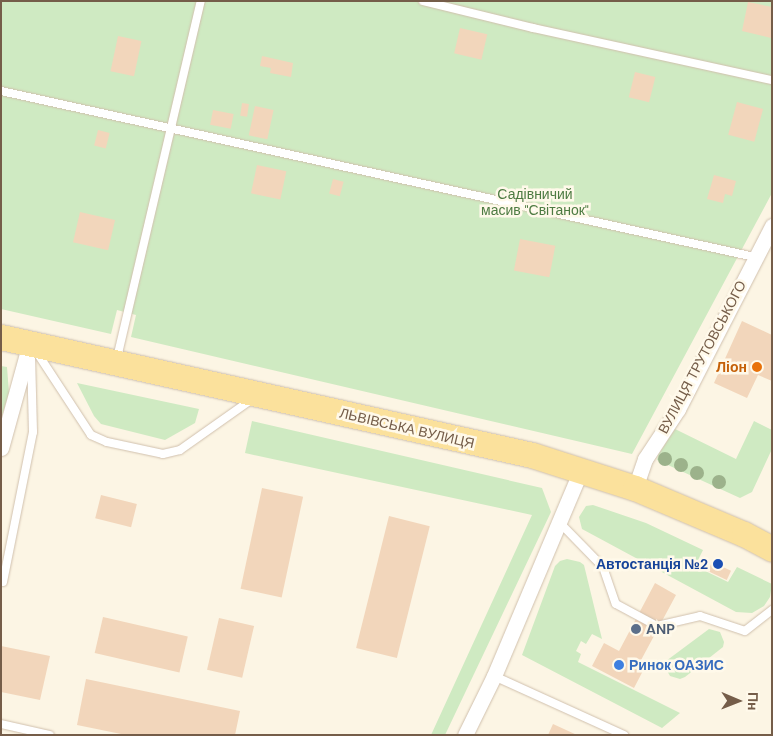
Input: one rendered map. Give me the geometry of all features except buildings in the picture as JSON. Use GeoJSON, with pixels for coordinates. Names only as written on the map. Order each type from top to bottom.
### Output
{"type":"FeatureCollection","features":[{"type":"Feature","properties":{"kind":"main road","name":"ЛЬВІВСЬКА ВУЛИЦЯ"},"geometry":{"type":"LineString","coordinates":[[1,337],[532,455],[636,488],[744,534],[772,549]]}},
{"type":"Feature","properties":{"kind":"street","name":"ВУЛИЦЯ ТРУТОВСЬКОГО"},"geometry":{"type":"LineString","coordinates":[[636,488],[645,459],[678,409],[762,253],[772,226]]}},
{"type":"Feature","properties":{"kind":"street"},"geometry":{"type":"LineString","coordinates":[[1,448],[30,344]]}},
{"type":"Feature","properties":{"kind":"street"},"geometry":{"type":"LineString","coordinates":[[466,735],[494,676],[581,470]]}},
{"type":"Feature","properties":{"kind":"lane"},"geometry":{"type":"LineString","coordinates":[[116,363],[170,128],[202,1]]}},
{"type":"Feature","properties":{"kind":"lane"},"geometry":{"type":"LineString","coordinates":[[424,1],[533,28],[772,80]]}},
{"type":"Feature","properties":{"kind":"lane"},"geometry":{"type":"LineString","coordinates":[[1,92],[762,253]]}},
{"type":"Feature","properties":{"kind":"lane"},"geometry":{"type":"LineString","coordinates":[[30,344],[91,435],[107,442],[163,454],[180,450],[259,394]]}},
{"type":"Feature","properties":{"kind":"lane"},"geometry":{"type":"LineString","coordinates":[[3,582],[33,432],[30,344]]}},
{"type":"Feature","properties":{"kind":"lane"},"geometry":{"type":"LineString","coordinates":[[560,523],[603,567],[616,604],[657,626],[700,616],[745,631],[772,610]]}},
{"type":"Feature","properties":{"kind":"lane"},"geometry":{"type":"LineString","coordinates":[[494,676],[624,735]]}},
{"type":"Feature","properties":{"kind":"lane"},"geometry":{"type":"LineString","coordinates":[[1,724],[50,735]]}},
{"type":"Feature","properties":{"kind":"green space","name":"Садівничий масив \"Світанок\""},"geometry":{"type":"Polygon","coordinates":[[[1,1],[772,1],[772,193],[632,454],[131,337],[136,315],[117,310],[111,334],[1,309],[1,1]]]}},
{"type":"Feature","properties":{"kind":"green space"},"geometry":{"type":"Polygon","coordinates":[[[1,366],[7,367],[9,393],[1,419],[1,366]]]}},
{"type":"Feature","properties":{"kind":"green space"},"geometry":{"type":"Polygon","coordinates":[[[77,383],[199,409],[195,423],[165,440],[101,424],[94,416],[77,383]]]}},
{"type":"Feature","properties":{"kind":"green space"},"geometry":{"type":"Polygon","coordinates":[[[252,421],[542,488],[551,512],[445,735],[431,735],[532,515],[245,453],[252,421]]]}},
{"type":"Feature","properties":{"kind":"green space"},"geometry":{"type":"Polygon","coordinates":[[[754,421],[772,430],[772,449],[752,492],[740,498],[657,460],[658,455],[675,429],[736,459],[754,421]]]}},
{"type":"Feature","properties":{"kind":"green space"},"geometry":{"type":"Polygon","coordinates":[[[593,505],[646,523],[703,550],[695,566],[728,582],[737,567],[772,584],[770,597],[764,606],[752,613],[736,612],[582,529],[579,517],[586,506],[593,505]]]}},
{"type":"Feature","properties":{"kind":"green space"},"geometry":{"type":"Polygon","coordinates":[[[567,559],[584,565],[602,639],[592,634],[586,644],[581,641],[576,651],[581,654],[578,662],[680,713],[662,728],[522,655],[555,566],[560,561],[567,559]]]}},
{"type":"Feature","properties":{"kind":"green space"},"geometry":{"type":"Polygon","coordinates":[[[709,629],[720,632],[724,642],[723,647],[685,677],[680,679],[670,676],[665,667],[666,661],[709,629]]]}},
{"type":"Feature","properties":{"kind":"place","name":"Ліон"},"geometry":{"type":"Point","coordinates":[757,367]}},
{"type":"Feature","properties":{"kind":"place","name":"Автостанція №2"},"geometry":{"type":"Point","coordinates":[718,564]}},
{"type":"Feature","properties":{"kind":"place","name":"ANP"},"geometry":{"type":"Point","coordinates":[636,629]}},
{"type":"Feature","properties":{"kind":"place","name":"Ринок ОАЗИС"},"geometry":{"type":"Point","coordinates":[619,665]}}]}
